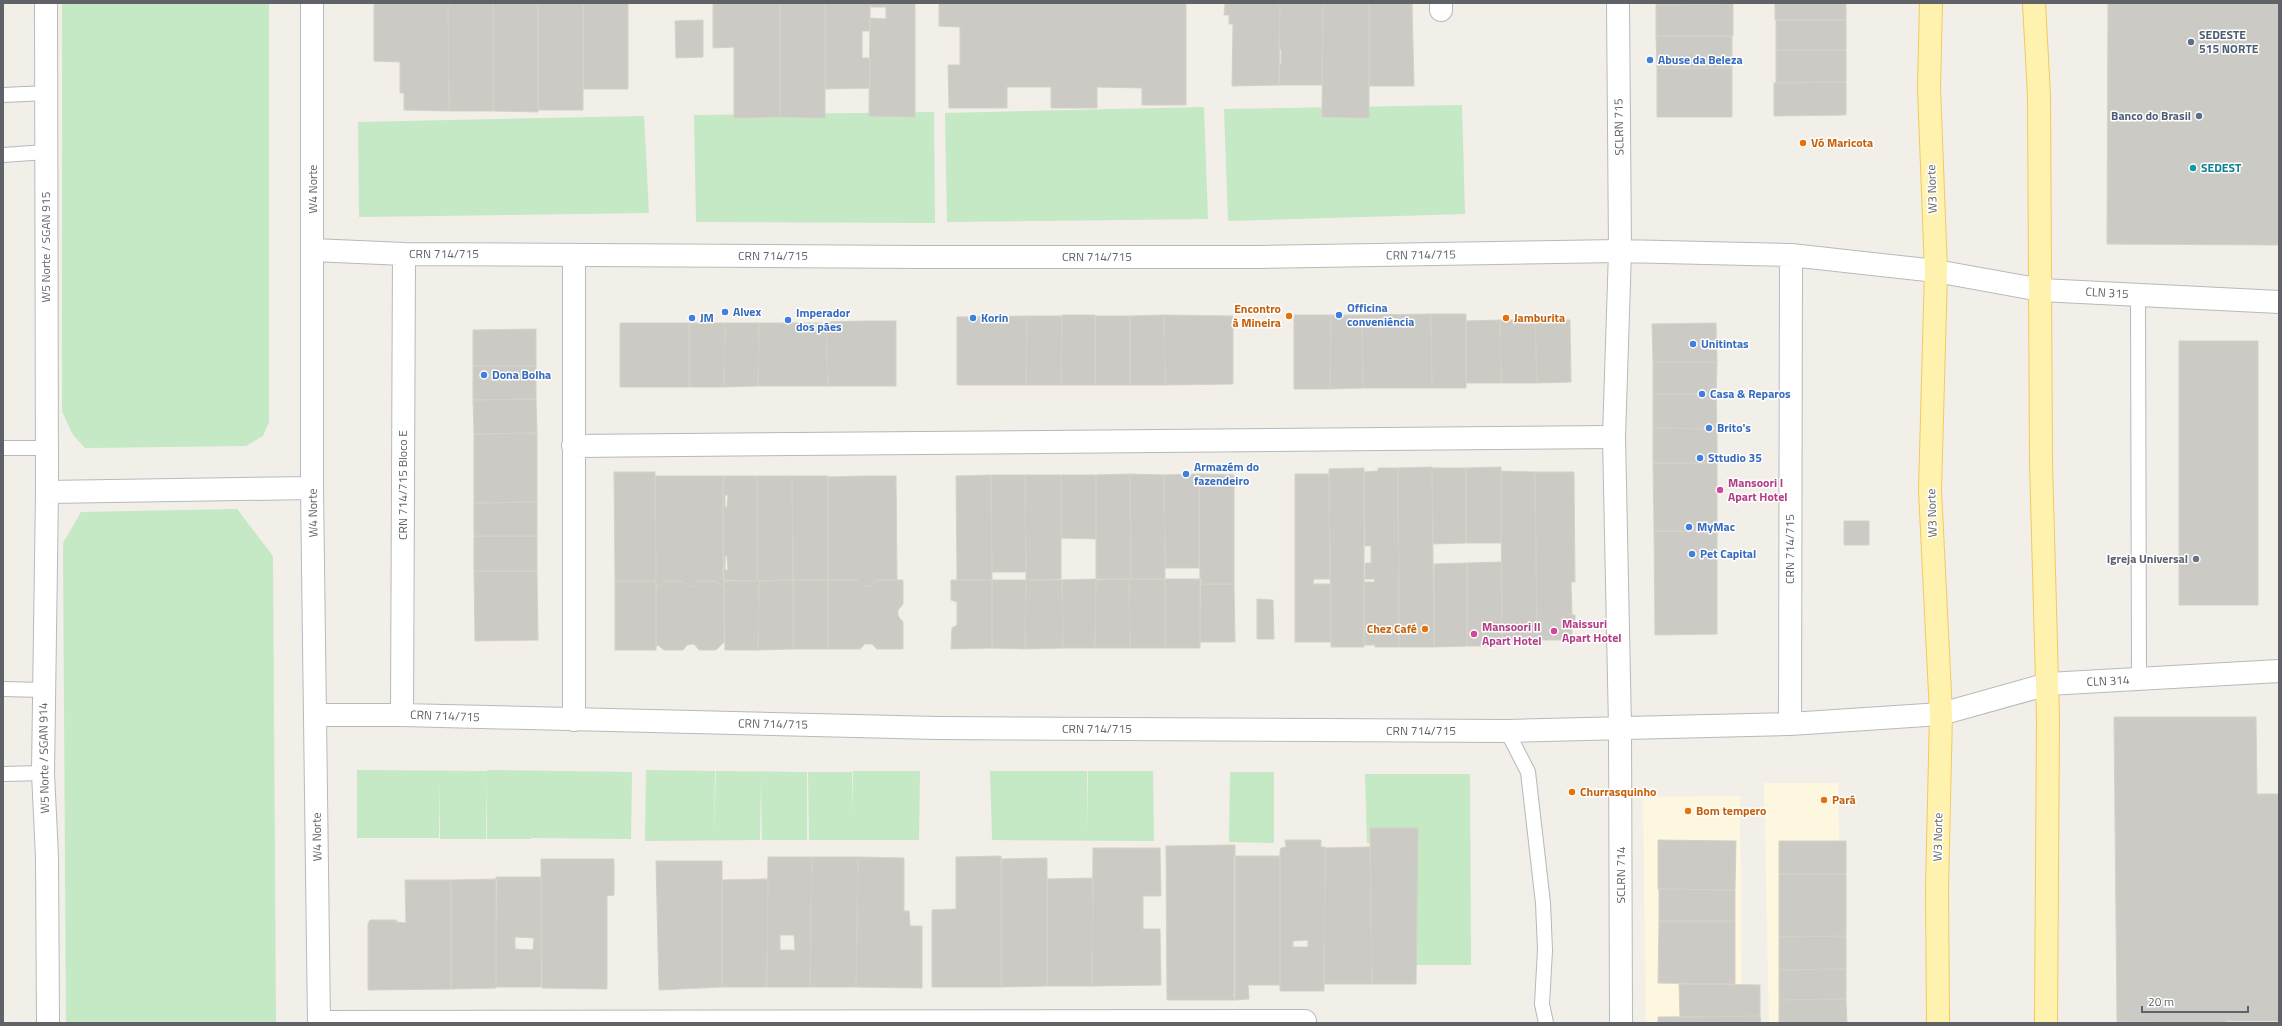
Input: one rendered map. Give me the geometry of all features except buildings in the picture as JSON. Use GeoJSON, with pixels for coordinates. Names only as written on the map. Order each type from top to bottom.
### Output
{"type":"FeatureCollection","features":[{"type":"Feature","properties":{"kind":"main road","name":"W3 Norte"},"geometry":{"type":"LineString","coordinates":[[1932,3],[1930,88],[1936,271],[1930,490],[1941,714],[1937,887],[1938,1023]]}},
{"type":"Feature","properties":{"kind":"main road"},"geometry":{"type":"LineString","coordinates":[[2020,3],[2038,96]]}},
{"type":"Feature","properties":{"kind":"main road"},"geometry":{"type":"LineString","coordinates":[[2034,3],[2038,96],[2041,290],[2041,462],[2048,684],[2046,1023]]}},
{"type":"Feature","properties":{"kind":"main road"},"geometry":{"type":"LineString","coordinates":[[1938,967],[1954,1023]]}},
{"type":"Feature","properties":{"kind":"street","name":"W5 Norte / SGAN 915"},"geometry":{"type":"LineString","coordinates":[[46,3],[47,492]]}},
{"type":"Feature","properties":{"kind":"street","name":"W4 Norte"},"geometry":{"type":"LineString","coordinates":[[312,3],[312,488],[319,1023]]}},
{"type":"Feature","properties":{"kind":"street","name":"SCLRN 715"},"geometry":{"type":"LineString","coordinates":[[1618,3],[1620,251]]}},
{"type":"Feature","properties":{"kind":"street","name":"CRN 714/715"},"geometry":{"type":"LineString","coordinates":[[313,250],[404,254],[1246,257],[1620,251],[1791,255],[1936,271]]}},
{"type":"Feature","properties":{"kind":"street"},"geometry":{"type":"LineString","coordinates":[[1620,251],[1614,438],[1620,727]]}},
{"type":"Feature","properties":{"kind":"street","name":"CRN 714/715 Bloco E"},"geometry":{"type":"LineString","coordinates":[[402,715],[404,254]]}},
{"type":"Feature","properties":{"kind":"street"},"geometry":{"type":"LineString","coordinates":[[574,255],[574,720]]}},
{"type":"Feature","properties":{"kind":"street","name":"CRN 714/715"},"geometry":{"type":"LineString","coordinates":[[1790,724],[1791,255]]}},
{"type":"Feature","properties":{"kind":"street","name":"CLN 315"},"geometry":{"type":"LineString","coordinates":[[1936,271],[2041,290],[2279,302]]}},
{"type":"Feature","properties":{"kind":"street"},"geometry":{"type":"LineString","coordinates":[[573,446],[1614,438]]}},
{"type":"Feature","properties":{"kind":"street"},"geometry":{"type":"LineString","coordinates":[[47,492],[312,488]]}},
{"type":"Feature","properties":{"kind":"street","name":"W5 Norte / SGAN 914"},"geometry":{"type":"LineString","coordinates":[[47,492],[43,773],[47,857],[48,1023]]}},
{"type":"Feature","properties":{"kind":"street","name":"CLN 314"},"geometry":{"type":"LineString","coordinates":[[1941,714],[2048,684],[2279,671]]}},
{"type":"Feature","properties":{"kind":"street","name":"CRN 714/715"},"geometry":{"type":"LineString","coordinates":[[316,715],[402,715],[937,728],[1507,731],[1620,727],[1790,724],[1941,714]]}},
{"type":"Feature","properties":{"kind":"street","name":"SCLRN 714"},"geometry":{"type":"LineString","coordinates":[[1620,727],[1621,1023]]}},
{"type":"Feature","properties":{"kind":"street"},"geometry":{"type":"LineString","coordinates":[[319,1023],[1305,1021]]}},
{"type":"Feature","properties":{"kind":"lane"},"geometry":{"type":"LineString","coordinates":[[3,95],[47,93]]}},
{"type":"Feature","properties":{"kind":"lane"},"geometry":{"type":"LineString","coordinates":[[3,155],[46,152]]}},
{"type":"Feature","properties":{"kind":"lane"},"geometry":{"type":"LineString","coordinates":[[2138,295],[2139,679]]}},
{"type":"Feature","properties":{"kind":"lane"},"geometry":{"type":"LineString","coordinates":[[3,448],[47,448]]}},
{"type":"Feature","properties":{"kind":"lane"},"geometry":{"type":"LineString","coordinates":[[3,689],[43,690]]}},
{"type":"Feature","properties":{"kind":"lane"},"geometry":{"type":"LineString","coordinates":[[1507,731],[1528,772],[1543,903],[1545,950],[1542,1004],[1546,1023]]}},
{"type":"Feature","properties":{"kind":"lane"},"geometry":{"type":"LineString","coordinates":[[3,774],[43,773]]}},
{"type":"Feature","properties":{"kind":"shaded area"},"geometry":{"type":"Polygon","coordinates":[[[1764,783],[1838,783],[1843,1023],[1769,1023],[1764,783]]]}},
{"type":"Feature","properties":{"kind":"shaded area"},"geometry":{"type":"Polygon","coordinates":[[[1740,796],[1742,1023],[1646,1023],[1643,797],[1740,796]]]}},
{"type":"Feature","properties":{"kind":"green space"},"geometry":{"type":"Polygon","coordinates":[[[62,3],[269,3],[269,422],[263,436],[246,446],[85,448],[73,435],[62,411],[62,3]]]}},
{"type":"Feature","properties":{"kind":"green space"},"geometry":{"type":"Polygon","coordinates":[[[1462,105],[1465,214],[1228,221],[1224,109],[1462,105]]]}},
{"type":"Feature","properties":{"kind":"green space"},"geometry":{"type":"Polygon","coordinates":[[[1204,107],[1208,219],[947,222],[945,113],[1204,107]]]}},
{"type":"Feature","properties":{"kind":"green space"},"geometry":{"type":"Polygon","coordinates":[[[934,112],[935,223],[696,222],[694,115],[934,112]]]}},
{"type":"Feature","properties":{"kind":"green space"},"geometry":{"type":"Polygon","coordinates":[[[644,116],[649,213],[359,217],[358,122],[644,116]]]}},
{"type":"Feature","properties":{"kind":"green space"},"geometry":{"type":"Polygon","coordinates":[[[237,509],[273,556],[276,1023],[66,1023],[63,543],[81,512],[237,509]]]}},
{"type":"Feature","properties":{"kind":"green space"},"geometry":{"type":"Polygon","coordinates":[[[357,770],[487,771],[486,839],[440,839],[440,777],[439,838],[357,838],[357,770]]]}},
{"type":"Feature","properties":{"kind":"green space"},"geometry":{"type":"Polygon","coordinates":[[[487,770],[632,772],[631,839],[487,839],[487,770]]]}},
{"type":"Feature","properties":{"kind":"green space"},"geometry":{"type":"Polygon","coordinates":[[[646,770],[715,771],[714,834],[716,771],[807,772],[807,840],[762,840],[761,777],[760,840],[645,841],[646,770]]]}},
{"type":"Feature","properties":{"kind":"green space"},"geometry":{"type":"Polygon","coordinates":[[[853,771],[920,771],[919,840],[809,840],[808,772],[852,772],[853,817],[853,771]]]}},
{"type":"Feature","properties":{"kind":"green space"},"geometry":{"type":"Polygon","coordinates":[[[990,771],[1087,771],[1087,834],[1088,771],[1153,771],[1154,841],[992,840],[990,771]]]}},
{"type":"Feature","properties":{"kind":"green space"},"geometry":{"type":"Polygon","coordinates":[[[1230,772],[1274,772],[1274,843],[1229,842],[1230,772]]]}},
{"type":"Feature","properties":{"kind":"green space"},"geometry":{"type":"Polygon","coordinates":[[[1365,774],[1470,774],[1471,965],[1410,965],[1409,844],[1367,843],[1365,774]]]}},
{"type":"Feature","properties":{"kind":"place","name":"SEDESTE 515 NORTE"},"geometry":{"type":"Point","coordinates":[2191,42]}},
{"type":"Feature","properties":{"kind":"place","name":"Abuse da Beleza"},"geometry":{"type":"Point","coordinates":[1650,60]}},
{"type":"Feature","properties":{"kind":"place","name":"Banco do Brasil"},"geometry":{"type":"Point","coordinates":[2199,116]}},
{"type":"Feature","properties":{"kind":"place","name":"Vó Maricota"},"geometry":{"type":"Point","coordinates":[1803,143]}},
{"type":"Feature","properties":{"kind":"place","name":"SEDEST"},"geometry":{"type":"Point","coordinates":[2193,168]}},
{"type":"Feature","properties":{"kind":"place","name":"Alvex"},"geometry":{"type":"Point","coordinates":[725,312]}},
{"type":"Feature","properties":{"kind":"place","name":"Officina conveniência"},"geometry":{"type":"Point","coordinates":[1339,315]}},
{"type":"Feature","properties":{"kind":"place","name":"Encontro à Mineira"},"geometry":{"type":"Point","coordinates":[1289,316]}},
{"type":"Feature","properties":{"kind":"place","name":"JM"},"geometry":{"type":"Point","coordinates":[692,318]}},
{"type":"Feature","properties":{"kind":"place","name":"Korin"},"geometry":{"type":"Point","coordinates":[973,318]}},
{"type":"Feature","properties":{"kind":"place","name":"Jamburita"},"geometry":{"type":"Point","coordinates":[1506,318]}},
{"type":"Feature","properties":{"kind":"place","name":"Imperador dos pães"},"geometry":{"type":"Point","coordinates":[788,320]}},
{"type":"Feature","properties":{"kind":"place","name":"Unitintas"},"geometry":{"type":"Point","coordinates":[1693,344]}},
{"type":"Feature","properties":{"kind":"place","name":"Dona Bolha"},"geometry":{"type":"Point","coordinates":[484,375]}},
{"type":"Feature","properties":{"kind":"place","name":"Casa & Reparos"},"geometry":{"type":"Point","coordinates":[1702,394]}},
{"type":"Feature","properties":{"kind":"place","name":"Brito's"},"geometry":{"type":"Point","coordinates":[1709,428]}},
{"type":"Feature","properties":{"kind":"place","name":"Sttudio 35"},"geometry":{"type":"Point","coordinates":[1700,458]}},
{"type":"Feature","properties":{"kind":"place","name":"Armazém do fazendeiro"},"geometry":{"type":"Point","coordinates":[1186,474]}},
{"type":"Feature","properties":{"kind":"place","name":"Mansoori I Apart Hotel"},"geometry":{"type":"Point","coordinates":[1720,490]}},
{"type":"Feature","properties":{"kind":"place","name":"MyMac"},"geometry":{"type":"Point","coordinates":[1689,527]}},
{"type":"Feature","properties":{"kind":"place","name":"Pet Capital"},"geometry":{"type":"Point","coordinates":[1692,554]}},
{"type":"Feature","properties":{"kind":"place","name":"Igreja Universal"},"geometry":{"type":"Point","coordinates":[2196,559]}},
{"type":"Feature","properties":{"kind":"place","name":"Chez Café"},"geometry":{"type":"Point","coordinates":[1425,629]}},
{"type":"Feature","properties":{"kind":"place","name":"Maissuri Apart Hotel"},"geometry":{"type":"Point","coordinates":[1554,631]}},
{"type":"Feature","properties":{"kind":"place","name":"Mansoori II Apart Hotel"},"geometry":{"type":"Point","coordinates":[1474,634]}},
{"type":"Feature","properties":{"kind":"place","name":"Churrasquinho"},"geometry":{"type":"Point","coordinates":[1572,792]}},
{"type":"Feature","properties":{"kind":"place","name":"Pará"},"geometry":{"type":"Point","coordinates":[1824,800]}},
{"type":"Feature","properties":{"kind":"place","name":"Bom tempero"},"geometry":{"type":"Point","coordinates":[1688,811]}}]}
